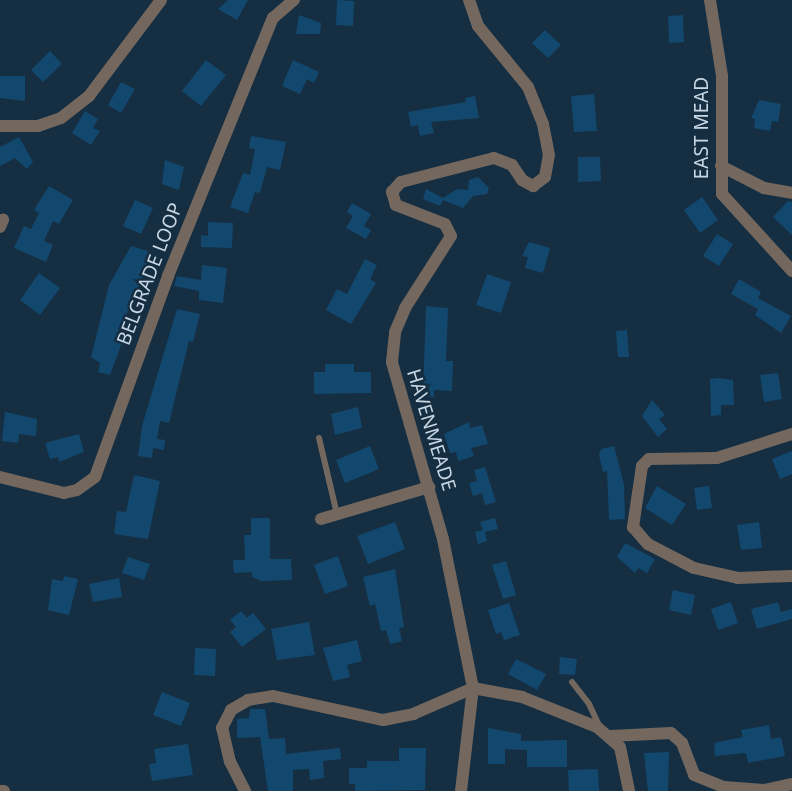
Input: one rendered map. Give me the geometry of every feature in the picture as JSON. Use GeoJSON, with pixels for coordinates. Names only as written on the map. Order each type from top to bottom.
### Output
{"type":"FeatureCollection","features":[{"type":"Feature","properties":{"kind":"street"},"geometry":{"type":"LineString","coordinates":[[0,126],[38,125],[61,118],[89,96],[161,0]]}},
{"type":"Feature","properties":{"kind":"street","name":"BELGRADE LOOP"},"geometry":{"type":"LineString","coordinates":[[0,477],[64,493],[77,491],[95,477],[167,276],[273,18],[294,0]]}},
{"type":"Feature","properties":{"kind":"street","name":"HAVENMEADE"},"geometry":{"type":"LineString","coordinates":[[461,791],[473,688],[429,487],[392,374],[392,343],[405,308],[451,236],[445,224],[396,205],[392,191],[401,182],[494,158],[512,165],[522,180],[533,186],[541,184],[549,165],[547,136],[528,87],[478,26],[469,0]]}},
{"type":"Feature","properties":{"kind":"street","name":"EAST MEAD"},"geometry":{"type":"LineString","coordinates":[[710,0],[722,76],[722,194],[792,271]]}},
{"type":"Feature","properties":{"kind":"street"},"geometry":{"type":"LineString","coordinates":[[721,166],[764,188],[792,193]]}},
{"type":"Feature","properties":{"kind":"street"},"geometry":{"type":"LineString","coordinates":[[792,434],[717,458],[649,459],[642,466],[633,527],[648,544],[694,568],[738,578],[792,576]]}},
{"type":"Feature","properties":{"kind":"street"},"geometry":{"type":"LineString","coordinates":[[321,519],[429,487]]}},
{"type":"Feature","properties":{"kind":"street"},"geometry":{"type":"LineString","coordinates":[[245,791],[230,762],[222,727],[231,710],[248,700],[273,696],[383,720],[413,714],[473,688],[522,697],[606,733],[671,733],[682,743],[694,775],[723,787],[764,790],[792,784]]}},
{"type":"Feature","properties":{"kind":"street"},"geometry":{"type":"LineString","coordinates":[[606,733],[625,761],[629,791]]}},
{"type":"Feature","properties":{"kind":"lane"},"geometry":{"type":"LineString","coordinates":[[319,438],[337,513]]}},
{"type":"Feature","properties":{"kind":"lane"},"geometry":{"type":"LineString","coordinates":[[572,682],[606,733]]}},
{"type":"Feature","properties":{"kind":"building"},"geometry":{"type":"Polygon","coordinates":[[[228,0],[248,0],[237,20],[218,9],[228,0]]]}},
{"type":"Feature","properties":{"kind":"building"},"geometry":{"type":"Polygon","coordinates":[[[337,0],[354,1],[353,26],[336,25],[337,0]]]}},
{"type":"Feature","properties":{"kind":"building"},"geometry":{"type":"Polygon","coordinates":[[[299,15],[321,23],[320,34],[296,34],[299,15]]]}},
{"type":"Feature","properties":{"kind":"building"},"geometry":{"type":"Polygon","coordinates":[[[683,15],[684,42],[669,43],[668,16],[683,15]]]}},
{"type":"Feature","properties":{"kind":"building"},"geometry":{"type":"Polygon","coordinates":[[[545,30],[561,45],[548,58],[532,43],[545,30]]]}},
{"type":"Feature","properties":{"kind":"building"},"geometry":{"type":"Polygon","coordinates":[[[50,51],[62,64],[43,82],[31,70],[50,51]]]}},
{"type":"Feature","properties":{"kind":"building"},"geometry":{"type":"Polygon","coordinates":[[[206,60],[226,75],[201,106],[182,91],[206,60]]]}},
{"type":"Feature","properties":{"kind":"building"},"geometry":{"type":"Polygon","coordinates":[[[293,60],[319,72],[314,83],[307,79],[300,94],[282,86],[293,60]]]}},
{"type":"Feature","properties":{"kind":"building"},"geometry":{"type":"Polygon","coordinates":[[[0,76],[25,76],[25,101],[0,98],[0,76]]]}},
{"type":"Feature","properties":{"kind":"building"},"geometry":{"type":"Polygon","coordinates":[[[121,82],[135,89],[121,113],[108,105],[121,82]]]}},
{"type":"Feature","properties":{"kind":"building"},"geometry":{"type":"Polygon","coordinates":[[[594,94],[597,131],[574,132],[571,96],[594,94]]]}},
{"type":"Feature","properties":{"kind":"building"},"geometry":{"type":"Polygon","coordinates":[[[475,96],[479,118],[431,122],[434,133],[420,136],[418,125],[411,127],[408,112],[466,102],[465,98],[475,96]]]}},
{"type":"Feature","properties":{"kind":"building"},"geometry":{"type":"Polygon","coordinates":[[[759,100],[781,104],[778,122],[772,121],[770,131],[754,128],[755,119],[751,118],[759,100]]]}},
{"type":"Feature","properties":{"kind":"building"},"geometry":{"type":"Polygon","coordinates":[[[85,111],[98,119],[93,128],[100,131],[91,145],[72,133],[85,111]]]}},
{"type":"Feature","properties":{"kind":"building"},"geometry":{"type":"Polygon","coordinates":[[[251,136],[286,142],[280,170],[267,167],[260,193],[255,192],[248,213],[230,207],[243,173],[250,175],[255,149],[249,148],[251,136]]]}},
{"type":"Feature","properties":{"kind":"building"},"geometry":{"type":"Polygon","coordinates":[[[19,137],[33,162],[27,169],[15,158],[0,166],[0,147],[19,137]]]}},
{"type":"Feature","properties":{"kind":"building"},"geometry":{"type":"Polygon","coordinates":[[[578,157],[600,157],[601,181],[578,182],[578,157]]]}},
{"type":"Feature","properties":{"kind":"building"},"geometry":{"type":"Polygon","coordinates":[[[165,160],[184,167],[179,190],[162,184],[165,160]]]}},
{"type":"Feature","properties":{"kind":"building"},"geometry":{"type":"Polygon","coordinates":[[[478,177],[489,188],[487,194],[473,196],[463,208],[443,200],[440,206],[423,199],[426,189],[443,198],[457,189],[468,190],[469,180],[478,177]]]}},
{"type":"Feature","properties":{"kind":"building"},"geometry":{"type":"Polygon","coordinates":[[[49,186],[73,200],[59,224],[53,221],[44,241],[53,245],[46,262],[14,248],[24,226],[31,229],[39,213],[34,210],[49,186]]]}},
{"type":"Feature","properties":{"kind":"building"},"geometry":{"type":"Polygon","coordinates":[[[702,197],[718,220],[700,233],[684,210],[702,197]]]}},
{"type":"Feature","properties":{"kind":"building"},"geometry":{"type":"Polygon","coordinates":[[[135,200],[153,208],[141,234],[123,226],[135,200]]]}},
{"type":"Feature","properties":{"kind":"building"},"geometry":{"type":"Polygon","coordinates":[[[788,201],[792,202],[792,235],[773,217],[788,201]]]}},
{"type":"Feature","properties":{"kind":"building"},"geometry":{"type":"Polygon","coordinates":[[[352,203],[371,214],[364,226],[371,230],[366,239],[346,228],[353,216],[347,212],[352,203]]]}},
{"type":"Feature","properties":{"kind":"building"},"geometry":{"type":"Polygon","coordinates":[[[208,222],[233,223],[232,248],[201,247],[201,235],[208,236],[208,222]]]}},
{"type":"Feature","properties":{"kind":"building"},"geometry":{"type":"Polygon","coordinates":[[[717,234],[733,244],[719,266],[703,256],[717,234]]]}},
{"type":"Feature","properties":{"kind":"building"},"geometry":{"type":"Polygon","coordinates":[[[529,242],[550,248],[543,273],[525,268],[528,257],[522,256],[529,242]]]}},
{"type":"Feature","properties":{"kind":"building"},"geometry":{"type":"Polygon","coordinates":[[[131,246],[154,253],[117,335],[124,337],[110,375],[98,372],[100,363],[91,357],[109,285],[131,246]]]}},
{"type":"Feature","properties":{"kind":"building"},"geometry":{"type":"Polygon","coordinates":[[[365,259],[377,265],[370,279],[376,283],[351,324],[326,310],[337,289],[347,294],[365,259]]]}},
{"type":"Feature","properties":{"kind":"building"},"geometry":{"type":"Polygon","coordinates":[[[202,265],[227,268],[223,303],[199,300],[199,291],[174,286],[177,276],[201,280],[202,265]]]}},
{"type":"Feature","properties":{"kind":"building"},"geometry":{"type":"Polygon","coordinates":[[[39,273],[60,288],[40,315],[20,300],[39,273]]]}},
{"type":"Feature","properties":{"kind":"building"},"geometry":{"type":"Polygon","coordinates":[[[487,274],[511,282],[501,313],[476,305],[487,274]]]}},
{"type":"Feature","properties":{"kind":"building"},"geometry":{"type":"Polygon","coordinates":[[[739,279],[761,292],[758,298],[791,316],[781,333],[755,315],[758,309],[731,294],[739,279]]]}},
{"type":"Feature","properties":{"kind":"building"},"geometry":{"type":"Polygon","coordinates":[[[426,306],[448,308],[446,361],[453,361],[452,391],[434,390],[434,397],[423,396],[426,306]]]}},
{"type":"Feature","properties":{"kind":"building"},"geometry":{"type":"Polygon","coordinates":[[[177,309],[200,314],[193,342],[189,341],[169,423],[160,421],[157,439],[165,440],[164,450],[153,448],[152,458],[138,456],[142,426],[177,309]]]}},
{"type":"Feature","properties":{"kind":"building"},"geometry":{"type":"Polygon","coordinates":[[[627,330],[629,357],[618,357],[616,331],[627,330]]]}},
{"type":"Feature","properties":{"kind":"building"},"geometry":{"type":"Polygon","coordinates":[[[325,364],[354,364],[354,372],[371,372],[371,393],[314,394],[314,372],[325,372],[325,364]]]}},
{"type":"Feature","properties":{"kind":"building"},"geometry":{"type":"Polygon","coordinates":[[[778,373],[782,399],[764,402],[760,375],[778,373]]]}},
{"type":"Feature","properties":{"kind":"building"},"geometry":{"type":"Polygon","coordinates":[[[710,379],[733,380],[734,405],[721,405],[721,415],[711,416],[710,379]]]}},
{"type":"Feature","properties":{"kind":"building"},"geometry":{"type":"Polygon","coordinates":[[[652,400],[665,415],[659,419],[667,429],[658,437],[642,416],[652,400]]]}},
{"type":"Feature","properties":{"kind":"building"},"geometry":{"type":"Polygon","coordinates":[[[358,407],[362,428],[335,435],[331,414],[358,407]]]}},
{"type":"Feature","properties":{"kind":"building"},"geometry":{"type":"Polygon","coordinates":[[[5,412],[37,419],[36,436],[19,434],[18,443],[2,441],[5,412]]]}},
{"type":"Feature","properties":{"kind":"building"},"geometry":{"type":"Polygon","coordinates":[[[469,422],[470,428],[482,425],[488,444],[471,448],[474,456],[458,461],[456,452],[450,453],[444,434],[469,422]]]}},
{"type":"Feature","properties":{"kind":"building"},"geometry":{"type":"Polygon","coordinates":[[[79,434],[84,452],[59,462],[58,457],[50,459],[45,443],[79,434]]]}},
{"type":"Feature","properties":{"kind":"building"},"geometry":{"type":"Polygon","coordinates":[[[370,446],[379,469],[345,483],[336,460],[370,446]]]}},
{"type":"Feature","properties":{"kind":"building"},"geometry":{"type":"Polygon","coordinates":[[[614,446],[624,485],[625,519],[609,520],[607,471],[603,472],[599,455],[601,449],[614,446]]]}},
{"type":"Feature","properties":{"kind":"building"},"geometry":{"type":"Polygon","coordinates":[[[792,451],[792,474],[780,479],[772,459],[792,451]]]}},
{"type":"Feature","properties":{"kind":"building"},"geometry":{"type":"Polygon","coordinates":[[[485,467],[496,502],[485,505],[482,493],[473,496],[469,483],[477,481],[474,470],[485,467]]]}},
{"type":"Feature","properties":{"kind":"building"},"geometry":{"type":"Polygon","coordinates":[[[134,475],[160,481],[148,539],[114,534],[117,511],[126,512],[134,475]]]}},
{"type":"Feature","properties":{"kind":"building"},"geometry":{"type":"Polygon","coordinates":[[[657,486],[686,504],[672,525],[645,508],[657,486]]]}},
{"type":"Feature","properties":{"kind":"building"},"geometry":{"type":"Polygon","coordinates":[[[709,486],[712,508],[697,510],[694,488],[709,486]]]}},
{"type":"Feature","properties":{"kind":"building"},"geometry":{"type":"Polygon","coordinates":[[[251,518],[270,518],[270,559],[291,559],[292,580],[261,581],[252,577],[252,572],[234,573],[233,560],[245,560],[244,535],[251,535],[251,518]]]}},
{"type":"Feature","properties":{"kind":"building"},"geometry":{"type":"Polygon","coordinates":[[[495,518],[498,529],[485,532],[487,541],[478,544],[475,532],[483,530],[480,522],[495,518]]]}},
{"type":"Feature","properties":{"kind":"building"},"geometry":{"type":"Polygon","coordinates":[[[395,522],[405,549],[368,564],[357,536],[395,522]]]}},
{"type":"Feature","properties":{"kind":"building"},"geometry":{"type":"Polygon","coordinates":[[[759,522],[762,548],[741,550],[737,525],[759,522]]]}},
{"type":"Feature","properties":{"kind":"building"},"geometry":{"type":"Polygon","coordinates":[[[625,543],[655,559],[647,573],[638,568],[635,573],[617,557],[625,543]]]}},
{"type":"Feature","properties":{"kind":"building"},"geometry":{"type":"Polygon","coordinates":[[[338,556],[348,586],[325,594],[314,565],[338,556]]]}},
{"type":"Feature","properties":{"kind":"building"},"geometry":{"type":"Polygon","coordinates":[[[128,557],[150,564],[144,580],[122,573],[128,557]]]}},
{"type":"Feature","properties":{"kind":"building"},"geometry":{"type":"Polygon","coordinates":[[[506,561],[516,595],[503,599],[492,565],[506,561]]]}},
{"type":"Feature","properties":{"kind":"building"},"geometry":{"type":"Polygon","coordinates":[[[395,569],[404,627],[399,628],[402,641],[390,644],[386,630],[381,631],[375,604],[370,606],[363,577],[395,569]]]}},
{"type":"Feature","properties":{"kind":"building"},"geometry":{"type":"Polygon","coordinates":[[[64,576],[78,579],[69,615],[48,610],[52,579],[63,581],[64,576]]]}},
{"type":"Feature","properties":{"kind":"building"},"geometry":{"type":"Polygon","coordinates":[[[119,578],[122,597],[93,602],[89,584],[119,578]]]}},
{"type":"Feature","properties":{"kind":"building"},"geometry":{"type":"Polygon","coordinates":[[[673,590],[695,595],[691,615],[669,610],[673,590]]]}},
{"type":"Feature","properties":{"kind":"building"},"geometry":{"type":"Polygon","coordinates":[[[731,602],[738,623],[718,630],[711,609],[731,602]]]}},
{"type":"Feature","properties":{"kind":"building"},"geometry":{"type":"Polygon","coordinates":[[[778,602],[781,612],[792,609],[792,619],[757,629],[751,609],[778,602]]]}},
{"type":"Feature","properties":{"kind":"building"},"geometry":{"type":"Polygon","coordinates":[[[509,603],[520,635],[504,640],[501,632],[496,634],[488,610],[509,603]]]}},
{"type":"Feature","properties":{"kind":"building"},"geometry":{"type":"Polygon","coordinates":[[[241,611],[247,618],[253,613],[266,629],[242,647],[230,632],[236,627],[230,620],[241,611]]]}},
{"type":"Feature","properties":{"kind":"building"},"geometry":{"type":"Polygon","coordinates":[[[309,622],[315,655],[277,660],[271,629],[309,622]]]}},
{"type":"Feature","properties":{"kind":"building"},"geometry":{"type":"Polygon","coordinates":[[[357,640],[362,661],[347,665],[350,677],[333,681],[323,648],[357,640]]]}},
{"type":"Feature","properties":{"kind":"building"},"geometry":{"type":"Polygon","coordinates":[[[195,648],[216,649],[215,676],[194,675],[195,648]]]}},
{"type":"Feature","properties":{"kind":"building"},"geometry":{"type":"Polygon","coordinates":[[[560,657],[577,659],[575,675],[559,674],[560,657]]]}},
{"type":"Feature","properties":{"kind":"building"},"geometry":{"type":"Polygon","coordinates":[[[516,659],[546,674],[537,690],[508,674],[516,659]]]}},
{"type":"Feature","properties":{"kind":"building"},"geometry":{"type":"Polygon","coordinates":[[[162,692],[190,703],[181,726],[153,715],[162,692]]]}},
{"type":"Feature","properties":{"kind":"building"},"geometry":{"type":"Polygon","coordinates":[[[250,709],[265,709],[269,739],[285,738],[286,754],[340,748],[341,759],[323,761],[324,778],[310,780],[309,769],[293,770],[293,791],[268,791],[260,737],[237,738],[237,719],[249,718],[250,709]]]}},
{"type":"Feature","properties":{"kind":"building"},"geometry":{"type":"Polygon","coordinates":[[[769,725],[771,739],[781,737],[785,756],[748,763],[746,753],[715,756],[714,743],[743,737],[741,730],[769,725]]]}},
{"type":"Feature","properties":{"kind":"building"},"geometry":{"type":"Polygon","coordinates":[[[488,728],[521,734],[521,741],[567,740],[567,767],[527,767],[527,750],[505,749],[505,764],[488,764],[488,728]]]}},
{"type":"Feature","properties":{"kind":"building"},"geometry":{"type":"Polygon","coordinates":[[[188,744],[193,775],[152,781],[149,764],[156,763],[154,749],[188,744]]]}},
{"type":"Feature","properties":{"kind":"building"},"geometry":{"type":"Polygon","coordinates":[[[399,748],[426,748],[425,790],[355,791],[355,784],[349,784],[349,768],[367,768],[367,761],[399,761],[399,748]]]}},
{"type":"Feature","properties":{"kind":"building"},"geometry":{"type":"Polygon","coordinates":[[[669,752],[668,791],[648,791],[644,753],[669,752]]]}},
{"type":"Feature","properties":{"kind":"building"},"geometry":{"type":"Polygon","coordinates":[[[598,769],[599,791],[569,791],[568,770],[598,769]]]}}]}
